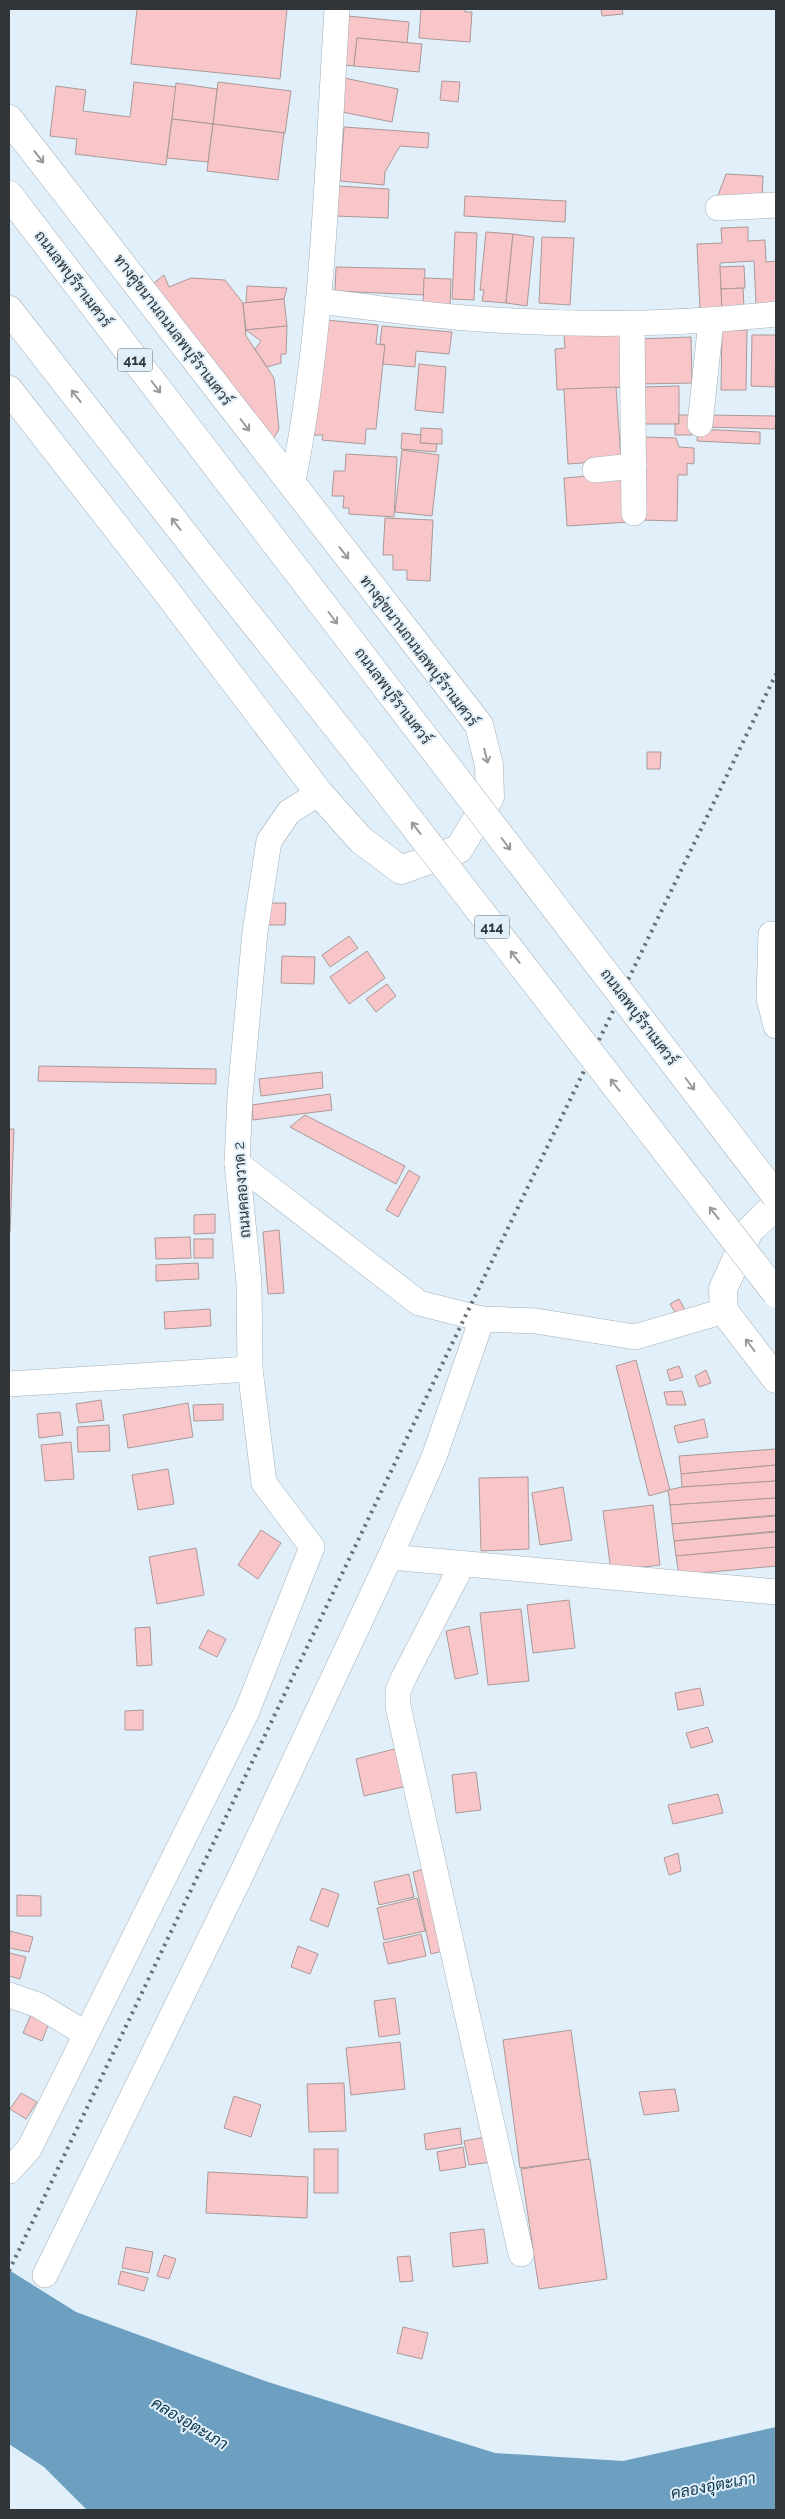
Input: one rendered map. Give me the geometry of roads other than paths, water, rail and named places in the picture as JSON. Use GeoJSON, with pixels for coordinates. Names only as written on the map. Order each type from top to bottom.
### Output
{"type":"FeatureCollection","features":[{"type":"Feature","properties":{"kind":"main road","name":"ทางคู่ขนานถนนลพบุรีราเมศวร์"},"geometry":{"type":"LineString","coordinates":[[9,119],[479,725],[489,765],[490,797],[459,849],[401,870],[361,840],[319,793],[163,587],[9,390]]}},
{"type":"Feature","properties":{"kind":"main road","name":"ถนนลพบุรีราเมศวร์"},"geometry":{"type":"LineString","coordinates":[[9,195],[776,1196]]}},
{"type":"Feature","properties":{"kind":"main road","name":"414"},"geometry":{"type":"LineString","coordinates":[[9,310],[367,765],[776,1294]]}},
{"type":"Feature","properties":{"kind":"main road"},"geometry":{"type":"LineString","coordinates":[[776,1205],[749,1231],[723,1289],[724,1311],[776,1379]]}},
{"type":"Feature","properties":{"kind":"street"},"geometry":{"type":"LineString","coordinates":[[292,486],[301,441],[318,301],[338,9]]}},
{"type":"Feature","properties":{"kind":"street"},"geometry":{"type":"LineString","coordinates":[[718,208],[776,205]]}},
{"type":"Feature","properties":{"kind":"street"},"geometry":{"type":"LineString","coordinates":[[318,301],[479,319],[632,324],[711,321],[776,314]]}},
{"type":"Feature","properties":{"kind":"street"},"geometry":{"type":"LineString","coordinates":[[700,424],[711,321]]}},
{"type":"Feature","properties":{"kind":"street"},"geometry":{"type":"LineString","coordinates":[[632,324],[634,512]]}},
{"type":"Feature","properties":{"kind":"street"},"geometry":{"type":"LineString","coordinates":[[595,470],[634,466]]}},
{"type":"Feature","properties":{"kind":"street","name":"ถนนคลองวาด 2"},"geometry":{"type":"LineString","coordinates":[[86,2034],[247,1711],[312,1547],[264,1483],[250,1369],[249,1283],[237,1164],[240,1096],[255,932],[269,841],[289,812],[319,793]]}},
{"type":"Feature","properties":{"kind":"street"},"geometry":{"type":"LineString","coordinates":[[771,934],[769,998],[776,1026]]}},
{"type":"Feature","properties":{"kind":"street"},"geometry":{"type":"LineString","coordinates":[[237,1164],[419,1303],[482,1320],[536,1321],[635,1337],[724,1311]]}},
{"type":"Feature","properties":{"kind":"street"},"geometry":{"type":"LineString","coordinates":[[45,2275],[242,1873],[315,1713],[390,1557],[434,1458],[482,1320]]}},
{"type":"Feature","properties":{"kind":"street"},"geometry":{"type":"LineString","coordinates":[[9,1384],[250,1369]]}},
{"type":"Feature","properties":{"kind":"street"},"geometry":{"type":"LineString","coordinates":[[390,1557],[462,1565],[639,1578],[776,1592]]}},
{"type":"Feature","properties":{"kind":"street"},"geometry":{"type":"LineString","coordinates":[[462,1565],[404,1677],[398,1691],[398,1706],[521,2254]]}},
{"type":"Feature","properties":{"kind":"street"},"geometry":{"type":"LineString","coordinates":[[9,1995],[38,2005],[86,2034],[29,2149],[9,2170]]}},
{"type":"Feature","properties":{"kind":"water","name":"คลองอุ่ตะเภา"},"geometry":{"type":"Polygon","coordinates":[[[9,2270],[76,2312],[268,2382],[495,2453],[623,2461],[776,2427],[776,2510],[87,2510],[44,2467],[9,2444],[9,2270]]]}},
{"type":"Feature","properties":{"kind":"railway"},"geometry":{"type":"LineString","coordinates":[[9,2271],[449,1350],[776,674]]}}]}
